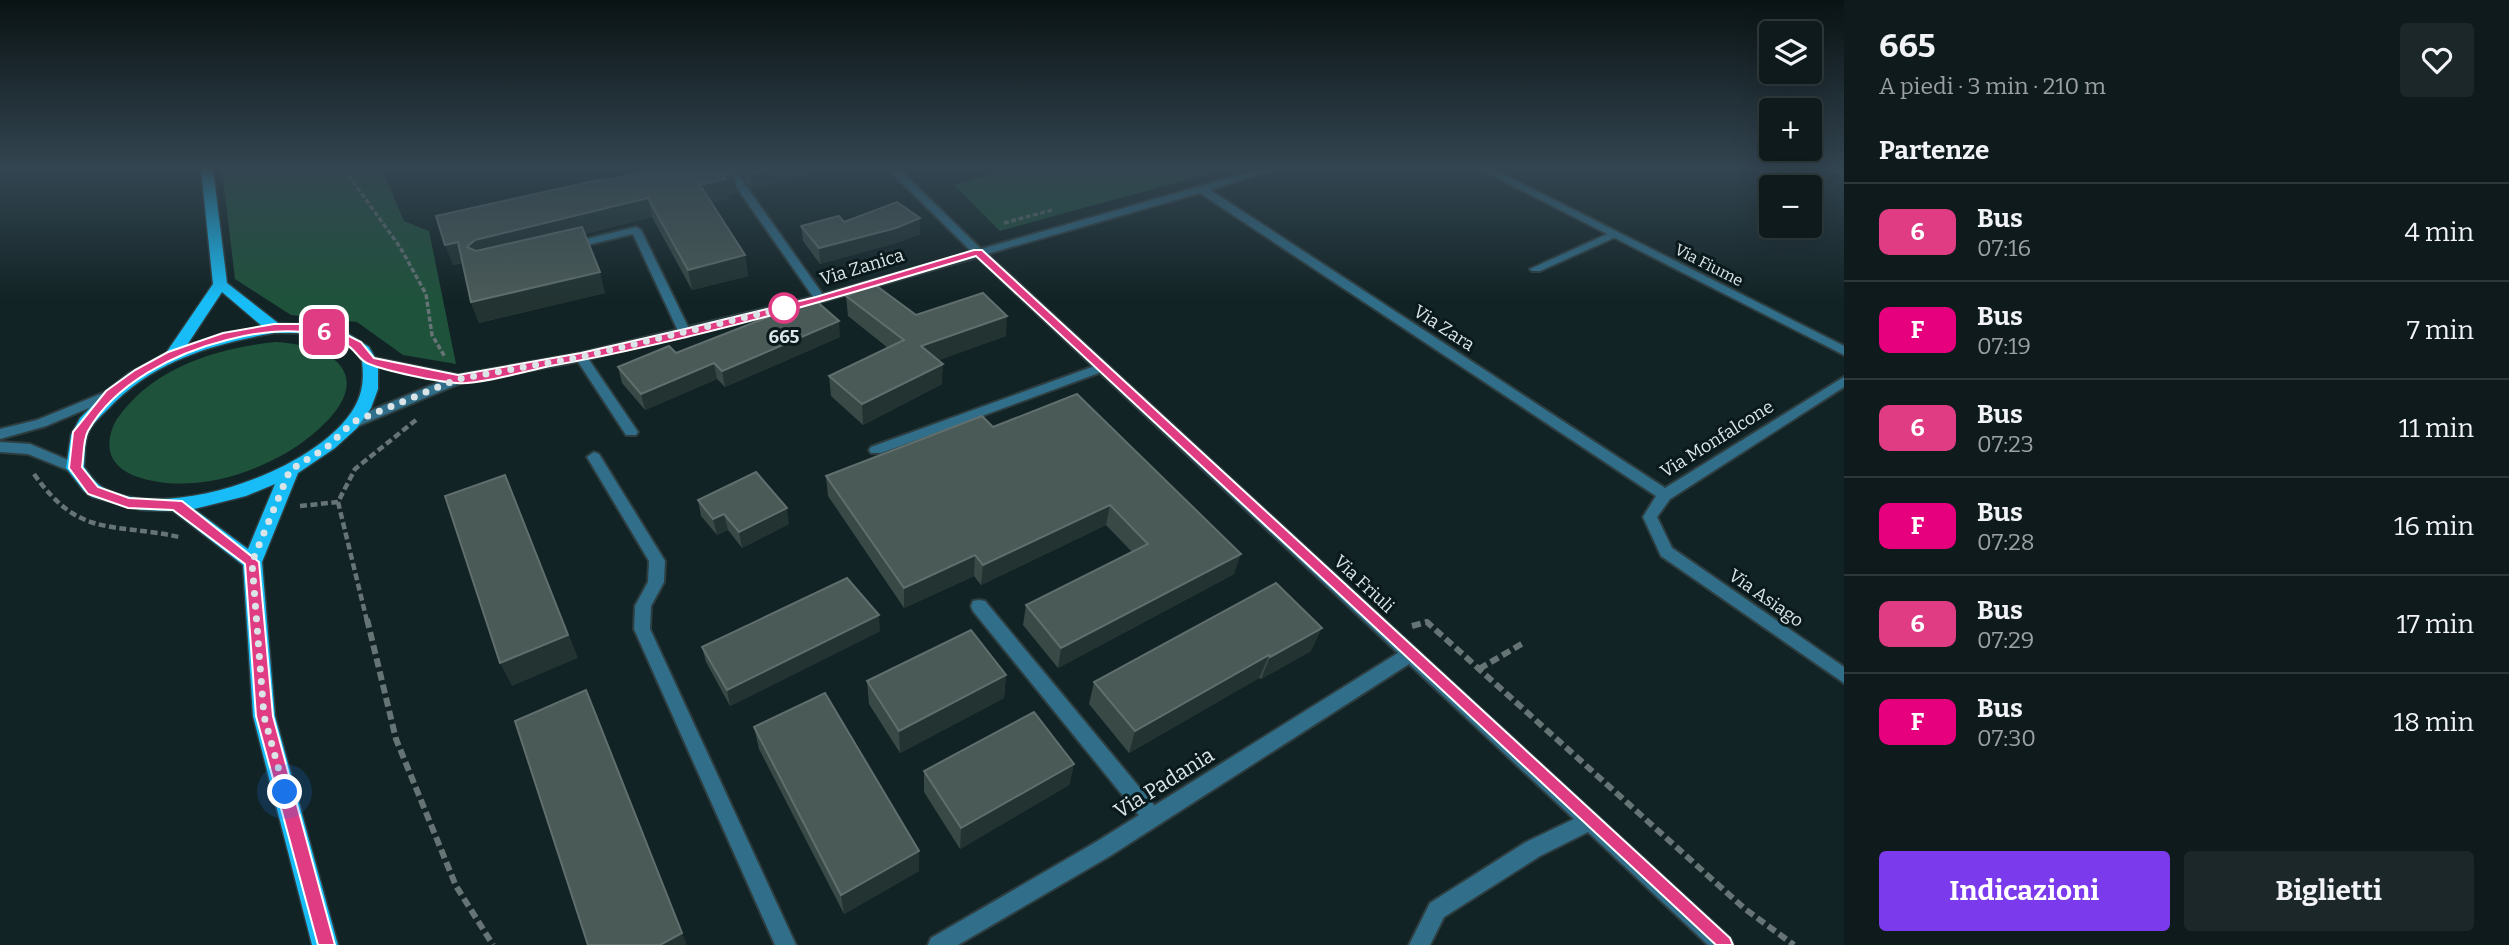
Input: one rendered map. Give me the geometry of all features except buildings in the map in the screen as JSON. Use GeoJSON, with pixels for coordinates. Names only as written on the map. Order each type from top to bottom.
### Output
{"type":"FeatureCollection","features":[{"type":"Feature","properties":{"kind":"main road"},"geometry":{"type":"LineString","coordinates":[[172,355],[220,284],[212,213]]}},
{"type":"Feature","properties":{"kind":"main road"},"geometry":{"type":"LineString","coordinates":[[220,284],[274,328]]}},
{"type":"Feature","properties":{"kind":"main road"},"geometry":{"type":"LineString","coordinates":[[274,328],[307,328],[335,334],[357,345],[370,361],[372,389],[353,422],[326,448],[290,470],[235,493],[177,505],[128,503],[93,490],[75,468],[80,432],[110,394],[139,373],[172,355],[223,337],[274,328]]}},
{"type":"Feature","properties":{"kind":"main road"},"geometry":{"type":"LineString","coordinates":[[290,470],[252,562],[264,716],[325,945]]}},
{"type":"Feature","properties":{"kind":"main road"},"geometry":{"type":"LineString","coordinates":[[177,505],[252,562]]}},
{"type":"Feature","properties":{"kind":"street"},"geometry":{"type":"LineString","coordinates":[[760,213],[820,299]]}},
{"type":"Feature","properties":{"kind":"street","name":"Via Friuli"},"geometry":{"type":"LineString","coordinates":[[938,213],[1723,945]]}},
{"type":"Feature","properties":{"kind":"street","name":"Via Zanica"},"geometry":{"type":"LineString","coordinates":[[353,422],[458,379],[581,357],[685,333],[820,299],[1119,213]]}},
{"type":"Feature","properties":{"kind":"street","name":"Via Zara"},"geometry":{"type":"LineString","coordinates":[[1238,213],[1665,495]]}},
{"type":"Feature","properties":{"kind":"street","name":"Via Fiume"},"geometry":{"type":"LineString","coordinates":[[1573,213],[1844,351]]}},
{"type":"Feature","properties":{"kind":"street"},"geometry":{"type":"LineString","coordinates":[[559,248],[636,230],[685,333]]}},
{"type":"Feature","properties":{"kind":"street"},"geometry":{"type":"LineString","coordinates":[[1536,269],[1614,234]]}},
{"type":"Feature","properties":{"kind":"street"},"geometry":{"type":"LineString","coordinates":[[581,357],[631,432]]}},
{"type":"Feature","properties":{"kind":"street","name":"Via Zanica"},"geometry":{"type":"LineString","coordinates":[[370,361],[458,379]]}},
{"type":"Feature","properties":{"kind":"street"},"geometry":{"type":"LineString","coordinates":[[876,450],[1103,367]]}},
{"type":"Feature","properties":{"kind":"street","name":"Via Monfalcone"},"geometry":{"type":"LineString","coordinates":[[1666,552],[1650,517],[1665,495],[1844,382]]}},
{"type":"Feature","properties":{"kind":"street"},"geometry":{"type":"LineString","coordinates":[[0,434],[41,423],[110,394]]}},
{"type":"Feature","properties":{"kind":"street"},"geometry":{"type":"LineString","coordinates":[[0,447],[30,449],[75,468]]}},
{"type":"Feature","properties":{"kind":"street"},"geometry":{"type":"LineString","coordinates":[[594,457],[657,561],[656,582],[643,606],[642,629],[786,945]]}},
{"type":"Feature","properties":{"kind":"street","name":"Via Asiago"},"geometry":{"type":"LineString","coordinates":[[1666,552],[1844,676]]}},
{"type":"Feature","properties":{"kind":"street"},"geometry":{"type":"LineString","coordinates":[[979,606],[1152,817]]}},
{"type":"Feature","properties":{"kind":"street","name":"Via Padania"},"geometry":{"type":"LineString","coordinates":[[938,945],[1103,849],[1411,654]]}},
{"type":"Feature","properties":{"kind":"street"},"geometry":{"type":"LineString","coordinates":[[1419,945],[1437,909],[1534,849],[1590,821]]}},
{"type":"Feature","properties":{"kind":"path"},"geometry":{"type":"LineString","coordinates":[[376,213],[400,247],[426,295],[432,335],[458,379]]}},
{"type":"Feature","properties":{"kind":"path"},"geometry":{"type":"LineString","coordinates":[[427,413],[355,469],[338,502],[396,739],[456,886],[493,945]]}},
{"type":"Feature","properties":{"kind":"path"},"geometry":{"type":"LineString","coordinates":[[1387,631],[1427,622],[1745,909],[1794,945]]}},
{"type":"Feature","properties":{"kind":"path"},"geometry":{"type":"LineString","coordinates":[[1479,669],[1525,642]]}},
{"type":"Feature","properties":{"kind":"green space"},"geometry":{"type":"Polygon","coordinates":[[[227,213],[401,213],[404,221],[429,231],[456,364],[403,355],[357,322],[291,315],[235,279],[227,213]]]}},
{"type":"Feature","properties":{"kind":"green space"},"geometry":{"type":"Polygon","coordinates":[[[982,213],[1065,213],[1000,231],[982,213]]]}},
{"type":"Feature","properties":{"kind":"green space"},"geometry":{"type":"Polygon","coordinates":[[[275,342],[299,345],[334,359],[344,370],[347,384],[343,399],[332,416],[297,446],[261,466],[199,483],[179,484],[146,479],[127,473],[113,459],[109,444],[115,423],[131,401],[148,386],[187,364],[208,356],[230,349],[275,342]]]}},
{"type":"Feature","properties":{"kind":"bus line","name":"6"},"geometry":{"type":"LineString","coordinates":[[325,945],[264,716],[252,562],[177,505],[128,503],[93,490],[75,468],[80,432],[110,394],[139,373],[172,355],[223,337],[274,328],[307,328],[335,334],[357,345],[370,361],[458,379],[581,357],[685,333],[820,299],[978,252],[1723,945]]}},
{"type":"Feature","properties":{"kind":"place","name":"665"},"geometry":{"type":"Point","coordinates":[784,308]}},
{"type":"Feature","properties":{"kind":"route"},"geometry":{"type":"LineString","coordinates":[[285,792],[264,716],[252,562],[290,470],[326,448],[353,422],[458,379],[581,357],[784,308]]}}]}
